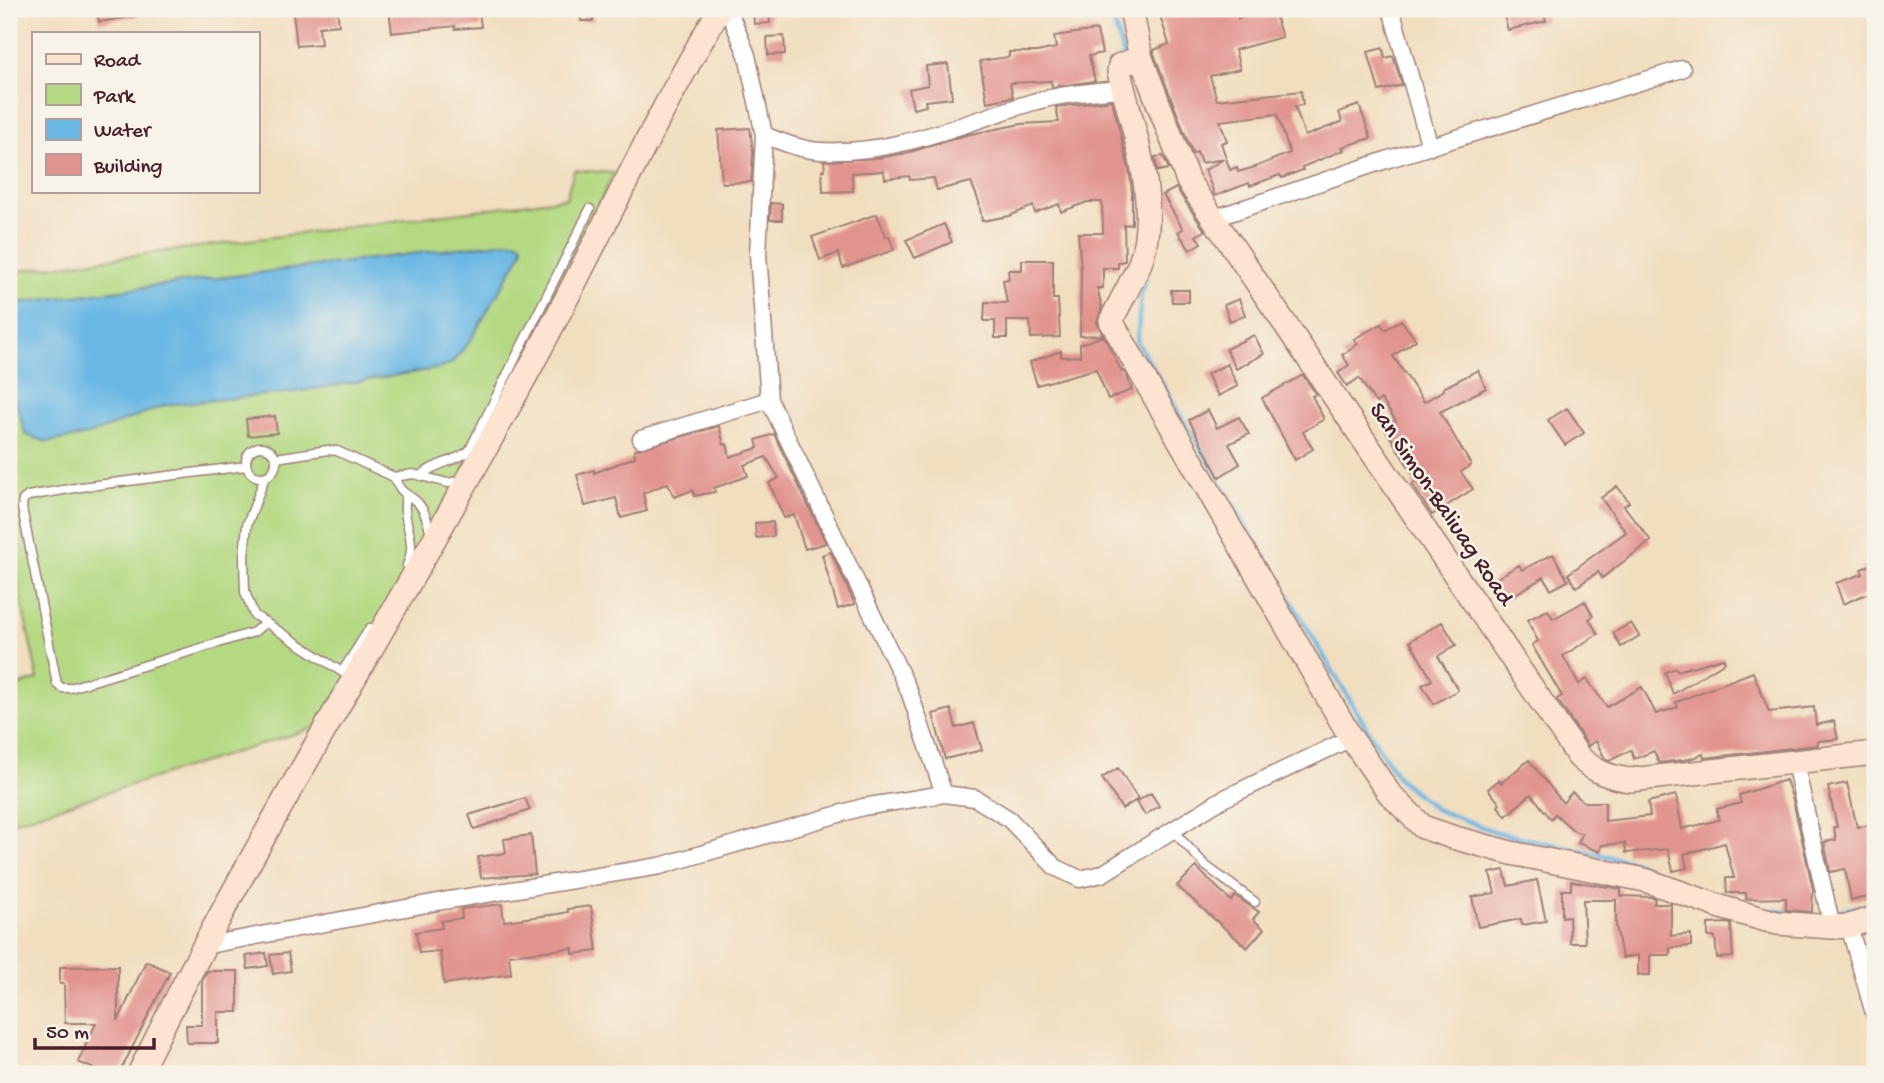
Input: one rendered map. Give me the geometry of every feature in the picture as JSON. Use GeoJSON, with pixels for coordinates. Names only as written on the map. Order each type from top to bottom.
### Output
{"type":"FeatureCollection","features":[{"type":"Feature","properties":{"kind":"main road"},"geometry":{"type":"LineString","coordinates":[[139,1074],[203,946],[532,365],[678,79],[720,9]]}},
{"type":"Feature","properties":{"kind":"main road","name":"San Simon-Baliuag Road"},"geometry":{"type":"LineString","coordinates":[[1131,9],[1131,62],[1188,181],[1579,757],[1592,769],[1611,777],[1630,780],[1875,752]]}},
{"type":"Feature","properties":{"kind":"main road"},"geometry":{"type":"LineString","coordinates":[[1131,62],[1119,72],[1142,163],[1147,221],[1140,262],[1111,321],[1351,738],[1389,793],[1423,827],[1511,853],[1645,880],[1724,908],[1777,923],[1837,924],[1875,918]]}},
{"type":"Feature","properties":{"kind":"street"},"geometry":{"type":"LineString","coordinates":[[728,9],[747,54],[764,135],[758,254],[769,401],[909,691],[944,794]]}},
{"type":"Feature","properties":{"kind":"street"},"geometry":{"type":"LineString","coordinates":[[1391,9],[1430,147]]}},
{"type":"Feature","properties":{"kind":"street"},"geometry":{"type":"LineString","coordinates":[[1215,218],[1430,147],[1682,69]]}},
{"type":"Feature","properties":{"kind":"street"},"geometry":{"type":"LineString","coordinates":[[764,135],[820,151],[867,149],[920,140],[1035,102],[1081,93],[1123,89]]}},
{"type":"Feature","properties":{"kind":"street"},"geometry":{"type":"LineString","coordinates":[[640,439],[769,401]]}},
{"type":"Feature","properties":{"kind":"street"},"geometry":{"type":"LineString","coordinates":[[203,946],[443,901],[660,866],[863,807],[944,794],[975,798],[1009,819],[1055,867],[1080,879],[1101,874],[1221,800],[1351,738]]}},
{"type":"Feature","properties":{"kind":"street"},"geometry":{"type":"LineString","coordinates":[[1795,763],[1827,903],[1875,1017]]}},
{"type":"Feature","properties":{"kind":"lane"},"geometry":{"type":"LineString","coordinates":[[421,475],[430,467],[469,451],[590,209]]}},
{"type":"Feature","properties":{"kind":"lane"},"geometry":{"type":"LineString","coordinates":[[265,477],[250,473],[246,466],[250,451],[257,447],[272,451],[276,466],[265,477],[247,525],[244,556],[246,592],[254,615],[342,672],[374,621]]}},
{"type":"Feature","properties":{"kind":"lane"},"geometry":{"type":"LineString","coordinates":[[276,458],[328,450],[337,451],[394,477],[421,475],[449,484],[467,479]]}},
{"type":"Feature","properties":{"kind":"lane"},"geometry":{"type":"LineString","coordinates":[[246,466],[28,496],[23,500],[22,508],[57,684],[62,688],[70,688],[254,632],[265,622]]}},
{"type":"Feature","properties":{"kind":"lane"},"geometry":{"type":"LineString","coordinates":[[394,477],[400,491],[418,503],[428,519],[432,543]]}},
{"type":"Feature","properties":{"kind":"lane"},"geometry":{"type":"LineString","coordinates":[[400,578],[412,556],[412,539],[405,503],[407,496]]}},
{"type":"Feature","properties":{"kind":"lane"},"geometry":{"type":"LineString","coordinates":[[1172,831],[1206,866],[1255,902]]}},
{"type":"Feature","properties":{"kind":"green space"},"geometry":{"type":"Polygon","coordinates":[[[574,170],[614,173],[472,456],[320,726],[9,823],[9,689],[38,679],[9,543],[9,272],[566,198],[574,170]]]}},
{"type":"Feature","properties":{"kind":"water"},"geometry":{"type":"Polygon","coordinates":[[[515,241],[523,244],[522,252],[470,341],[452,363],[441,368],[295,392],[165,405],[89,435],[47,442],[26,435],[9,382],[9,304],[515,241]]]}},
{"type":"Feature","properties":{"kind":"building"},"geometry":{"type":"Polygon","coordinates":[[[97,9],[137,9],[137,16],[99,22],[97,9]]]}},
{"type":"Feature","properties":{"kind":"building"},"geometry":{"type":"Polygon","coordinates":[[[337,9],[339,25],[319,27],[321,44],[297,46],[293,13],[337,9]]]}},
{"type":"Feature","properties":{"kind":"building"},"geometry":{"type":"Polygon","coordinates":[[[389,9],[433,9],[434,16],[479,12],[481,27],[455,29],[455,26],[392,33],[389,9]]]}},
{"type":"Feature","properties":{"kind":"building"},"geometry":{"type":"Polygon","coordinates":[[[581,9],[593,9],[593,21],[581,21],[581,9]]]}},
{"type":"Feature","properties":{"kind":"building"},"geometry":{"type":"Polygon","coordinates":[[[753,9],[769,9],[770,23],[754,24],[753,9]]]}},
{"type":"Feature","properties":{"kind":"building"},"geometry":{"type":"Polygon","coordinates":[[[1158,9],[1237,9],[1238,18],[1273,9],[1282,37],[1235,50],[1240,69],[1210,76],[1217,100],[1301,91],[1303,105],[1295,106],[1305,136],[1342,122],[1339,112],[1359,105],[1371,138],[1342,147],[1344,150],[1282,178],[1280,175],[1250,186],[1249,183],[1215,196],[1205,170],[1224,159],[1201,163],[1197,152],[1193,154],[1154,54],[1154,50],[1169,44],[1158,9]],[[1277,114],[1220,121],[1227,141],[1221,143],[1230,170],[1237,167],[1238,172],[1290,153],[1277,114]]]}},
{"type":"Feature","properties":{"kind":"building"},"geometry":{"type":"Polygon","coordinates":[[[1502,9],[1543,9],[1546,21],[1508,30],[1502,9]]]}},
{"type":"Feature","properties":{"kind":"building"},"geometry":{"type":"Polygon","coordinates":[[[1097,30],[1102,53],[1089,56],[1095,81],[1052,87],[1051,81],[1010,83],[1013,97],[987,102],[980,61],[1009,57],[1009,52],[1037,52],[1056,48],[1054,36],[1097,30]]]}},
{"type":"Feature","properties":{"kind":"building"},"geometry":{"type":"Polygon","coordinates":[[[784,36],[785,54],[768,55],[767,37],[784,36]]]}},
{"type":"Feature","properties":{"kind":"building"},"geometry":{"type":"Polygon","coordinates":[[[1383,48],[1385,58],[1393,56],[1402,85],[1379,91],[1368,52],[1383,48]]]}},
{"type":"Feature","properties":{"kind":"building"},"geometry":{"type":"Polygon","coordinates":[[[948,64],[952,98],[925,101],[926,106],[913,109],[909,89],[928,85],[926,66],[948,64]]]}},
{"type":"Feature","properties":{"kind":"building"},"geometry":{"type":"Polygon","coordinates":[[[1112,100],[1129,169],[1132,224],[1124,225],[1125,261],[1118,262],[1118,268],[1103,268],[1103,288],[1097,288],[1102,307],[1097,322],[1103,335],[1080,336],[1081,270],[1078,233],[1103,233],[1102,202],[1087,202],[1061,212],[1059,204],[1035,213],[1033,206],[1009,216],[982,221],[979,202],[971,182],[937,190],[934,178],[910,180],[909,176],[885,179],[884,171],[852,173],[853,191],[823,192],[824,161],[878,158],[1021,124],[1059,122],[1056,107],[1112,100]]]}},
{"type":"Feature","properties":{"kind":"building"},"geometry":{"type":"Polygon","coordinates":[[[750,128],[753,152],[751,182],[722,183],[718,130],[750,128]]]}},
{"type":"Feature","properties":{"kind":"building"},"geometry":{"type":"Polygon","coordinates":[[[1163,156],[1169,169],[1157,171],[1155,157],[1163,156]]]}},
{"type":"Feature","properties":{"kind":"building"},"geometry":{"type":"Polygon","coordinates":[[[1176,188],[1205,231],[1196,236],[1201,243],[1190,250],[1178,232],[1183,229],[1163,195],[1176,188]]]}},
{"type":"Feature","properties":{"kind":"building"},"geometry":{"type":"Polygon","coordinates":[[[771,203],[782,204],[782,220],[770,220],[771,203]]]}},
{"type":"Feature","properties":{"kind":"building"},"geometry":{"type":"Polygon","coordinates":[[[877,214],[894,250],[843,268],[838,253],[820,260],[812,237],[877,214]]]}},
{"type":"Feature","properties":{"kind":"building"},"geometry":{"type":"Polygon","coordinates":[[[944,224],[952,242],[915,258],[906,240],[944,224]]]}},
{"type":"Feature","properties":{"kind":"building"},"geometry":{"type":"Polygon","coordinates":[[[1022,260],[1053,260],[1053,299],[1058,299],[1060,337],[1031,338],[1030,321],[1007,321],[1007,338],[995,338],[995,321],[984,321],[985,302],[1007,303],[1003,280],[1009,279],[1008,270],[1022,270],[1022,260]]]}},
{"type":"Feature","properties":{"kind":"building"},"geometry":{"type":"Polygon","coordinates":[[[1171,290],[1189,290],[1189,302],[1172,302],[1171,290]]]}},
{"type":"Feature","properties":{"kind":"building"},"geometry":{"type":"Polygon","coordinates":[[[1239,299],[1245,315],[1230,321],[1224,305],[1239,299]]]}},
{"type":"Feature","properties":{"kind":"building"},"geometry":{"type":"Polygon","coordinates":[[[1401,320],[1416,340],[1393,356],[1424,402],[1444,390],[1443,388],[1478,370],[1486,388],[1440,412],[1471,465],[1461,472],[1473,489],[1432,515],[1412,484],[1417,481],[1385,428],[1396,421],[1381,399],[1376,403],[1359,378],[1347,386],[1338,373],[1349,365],[1342,355],[1358,344],[1354,339],[1381,324],[1385,330],[1401,320]]]}},
{"type":"Feature","properties":{"kind":"building"},"geometry":{"type":"Polygon","coordinates":[[[1254,335],[1264,354],[1236,369],[1226,349],[1254,335]]]}},
{"type":"Feature","properties":{"kind":"building"},"geometry":{"type":"Polygon","coordinates":[[[1104,336],[1132,390],[1108,399],[1096,369],[1037,385],[1030,362],[1061,351],[1061,357],[1080,356],[1080,344],[1104,336]]]}},
{"type":"Feature","properties":{"kind":"building"},"geometry":{"type":"Polygon","coordinates":[[[1227,364],[1238,386],[1218,396],[1207,374],[1227,364]]]}},
{"type":"Feature","properties":{"kind":"building"},"geometry":{"type":"Polygon","coordinates":[[[1303,375],[1316,394],[1312,396],[1324,419],[1303,432],[1313,449],[1295,460],[1262,398],[1303,375]]]}},
{"type":"Feature","properties":{"kind":"building"},"geometry":{"type":"Polygon","coordinates":[[[1567,408],[1584,433],[1565,445],[1548,420],[1567,408]]]}},
{"type":"Feature","properties":{"kind":"building"},"geometry":{"type":"Polygon","coordinates":[[[1208,410],[1217,428],[1239,417],[1249,434],[1229,444],[1240,464],[1219,477],[1189,420],[1208,410]]]}},
{"type":"Feature","properties":{"kind":"building"},"geometry":{"type":"Polygon","coordinates":[[[275,416],[277,433],[248,436],[246,419],[275,416]]]}},
{"type":"Feature","properties":{"kind":"building"},"geometry":{"type":"Polygon","coordinates":[[[719,426],[730,457],[758,448],[756,440],[774,434],[826,543],[805,549],[794,515],[784,518],[769,483],[779,478],[766,457],[744,465],[748,476],[714,488],[715,492],[694,496],[693,490],[674,497],[668,483],[643,493],[647,511],[621,518],[616,498],[585,506],[577,475],[594,470],[594,473],[635,457],[634,450],[719,426]]]}},
{"type":"Feature","properties":{"kind":"building"},"geometry":{"type":"Polygon","coordinates":[[[1617,486],[1629,502],[1624,506],[1651,541],[1602,578],[1598,572],[1576,587],[1568,574],[1626,532],[1601,498],[1617,486]]]}},
{"type":"Feature","properties":{"kind":"building"},"geometry":{"type":"Polygon","coordinates":[[[773,522],[774,536],[756,538],[755,523],[773,522]]]}},
{"type":"Feature","properties":{"kind":"building"},"geometry":{"type":"Polygon","coordinates":[[[831,552],[855,604],[838,609],[822,555],[831,552]]]}},
{"type":"Feature","properties":{"kind":"building"},"geometry":{"type":"Polygon","coordinates":[[[1553,554],[1568,581],[1551,590],[1544,577],[1504,601],[1492,581],[1519,565],[1522,570],[1553,554]]]}},
{"type":"Feature","properties":{"kind":"building"},"geometry":{"type":"Polygon","coordinates":[[[1875,563],[1875,603],[1871,592],[1843,604],[1836,583],[1863,574],[1861,569],[1875,563]]]}},
{"type":"Feature","properties":{"kind":"building"},"geometry":{"type":"Polygon","coordinates":[[[1585,601],[1593,616],[1589,619],[1598,634],[1563,656],[1579,684],[1587,679],[1607,707],[1642,687],[1656,714],[1678,707],[1676,702],[1753,672],[1769,712],[1814,707],[1816,725],[1834,721],[1838,739],[1818,741],[1818,745],[1704,758],[1703,754],[1690,759],[1659,763],[1654,751],[1634,759],[1631,750],[1609,761],[1605,759],[1596,741],[1588,746],[1557,699],[1562,696],[1532,645],[1538,641],[1527,620],[1548,610],[1553,619],[1585,601]]]}},
{"type":"Feature","properties":{"kind":"building"},"geometry":{"type":"Polygon","coordinates":[[[1442,622],[1456,645],[1438,656],[1458,690],[1434,704],[1422,685],[1432,680],[1410,641],[1442,622]]]}},
{"type":"Feature","properties":{"kind":"building"},"geometry":{"type":"Polygon","coordinates":[[[1631,623],[1639,636],[1621,647],[1613,633],[1631,623]]]}},
{"type":"Feature","properties":{"kind":"building"},"geometry":{"type":"Polygon","coordinates":[[[1723,658],[1725,662],[1673,694],[1665,672],[1723,658]]]}},
{"type":"Feature","properties":{"kind":"building"},"geometry":{"type":"Polygon","coordinates":[[[951,709],[956,728],[974,723],[982,750],[945,759],[933,714],[951,709]]]}},
{"type":"Feature","properties":{"kind":"building"},"geometry":{"type":"Polygon","coordinates":[[[1529,760],[1563,803],[1572,792],[1584,802],[1605,802],[1605,821],[1650,816],[1648,802],[1676,795],[1682,829],[1719,820],[1717,809],[1741,803],[1739,795],[1786,780],[1813,889],[1812,912],[1786,910],[1786,898],[1746,899],[1746,893],[1727,893],[1726,878],[1734,878],[1725,843],[1684,854],[1687,868],[1673,871],[1668,849],[1626,853],[1625,843],[1602,845],[1600,852],[1578,843],[1582,834],[1574,831],[1555,814],[1551,819],[1531,794],[1506,816],[1488,789],[1499,780],[1501,783],[1529,760]]]}},
{"type":"Feature","properties":{"kind":"building"},"geometry":{"type":"Polygon","coordinates":[[[1118,768],[1138,799],[1122,809],[1102,778],[1118,768]]]}},
{"type":"Feature","properties":{"kind":"building"},"geometry":{"type":"Polygon","coordinates":[[[1847,783],[1857,827],[1875,825],[1875,896],[1851,900],[1845,869],[1830,872],[1824,842],[1836,840],[1834,827],[1837,827],[1828,787],[1847,783]]]}},
{"type":"Feature","properties":{"kind":"building"},"geometry":{"type":"Polygon","coordinates":[[[1151,793],[1159,806],[1145,815],[1136,802],[1151,793]]]}},
{"type":"Feature","properties":{"kind":"building"},"geometry":{"type":"Polygon","coordinates":[[[525,798],[530,810],[474,829],[469,815],[525,798]]]}},
{"type":"Feature","properties":{"kind":"building"},"geometry":{"type":"Polygon","coordinates":[[[531,835],[535,874],[481,878],[478,857],[506,853],[504,839],[531,835]]]}},
{"type":"Feature","properties":{"kind":"building"},"geometry":{"type":"Polygon","coordinates":[[[1196,867],[1231,901],[1235,896],[1259,912],[1253,919],[1264,929],[1247,948],[1177,886],[1196,867]]]}},
{"type":"Feature","properties":{"kind":"building"},"geometry":{"type":"Polygon","coordinates":[[[1504,870],[1508,886],[1537,880],[1546,921],[1522,925],[1521,919],[1478,927],[1472,897],[1495,893],[1490,873],[1504,870]]]}},
{"type":"Feature","properties":{"kind":"building"},"geometry":{"type":"Polygon","coordinates":[[[1571,881],[1621,889],[1621,896],[1655,898],[1654,904],[1671,904],[1671,936],[1691,934],[1691,946],[1670,948],[1670,955],[1650,955],[1650,975],[1638,975],[1638,955],[1622,958],[1616,926],[1616,900],[1583,900],[1585,943],[1570,943],[1569,916],[1562,917],[1562,890],[1571,890],[1571,881]]]}},
{"type":"Feature","properties":{"kind":"building"},"geometry":{"type":"Polygon","coordinates":[[[502,904],[504,921],[558,914],[568,912],[568,909],[591,906],[597,951],[573,954],[573,948],[509,955],[511,974],[444,984],[440,951],[419,953],[416,932],[442,928],[441,921],[462,918],[461,909],[502,904]]]}},
{"type":"Feature","properties":{"kind":"building"},"geometry":{"type":"Polygon","coordinates":[[[1708,924],[1731,924],[1733,957],[1717,958],[1715,937],[1708,937],[1708,924]]]}},
{"type":"Feature","properties":{"kind":"building"},"geometry":{"type":"Polygon","coordinates":[[[266,953],[268,966],[248,969],[246,956],[266,953]]]}},
{"type":"Feature","properties":{"kind":"building"},"geometry":{"type":"Polygon","coordinates":[[[288,953],[291,971],[273,974],[270,955],[288,953]]]}},
{"type":"Feature","properties":{"kind":"building"},"geometry":{"type":"Polygon","coordinates":[[[146,961],[170,972],[119,1074],[106,1074],[78,1062],[96,1023],[65,1023],[64,984],[60,984],[60,967],[118,966],[118,1021],[146,961]]]}},
{"type":"Feature","properties":{"kind":"building"},"geometry":{"type":"Polygon","coordinates":[[[207,971],[238,971],[238,1012],[218,1012],[218,1043],[187,1043],[186,1025],[202,1025],[202,981],[207,971]]]}},
{"type":"Feature","properties":{"kind":"waterway"},"geometry":{"type":"LineString","coordinates":[[1110,9],[1124,57]]}},
{"type":"Feature","properties":{"kind":"waterway"},"geometry":{"type":"LineString","coordinates":[[1146,274],[1141,295],[1137,342],[1399,779],[1435,809],[1496,832],[1634,862],[1665,876]]}},
{"type":"Feature","properties":{"kind":"waterway"},"geometry":{"type":"LineString","coordinates":[[1832,913],[1875,903]]}},
{"type":"Feature","properties":{"kind":"waterway"},"geometry":{"type":"LineString","coordinates":[[1770,910],[1792,913]]}}]}
